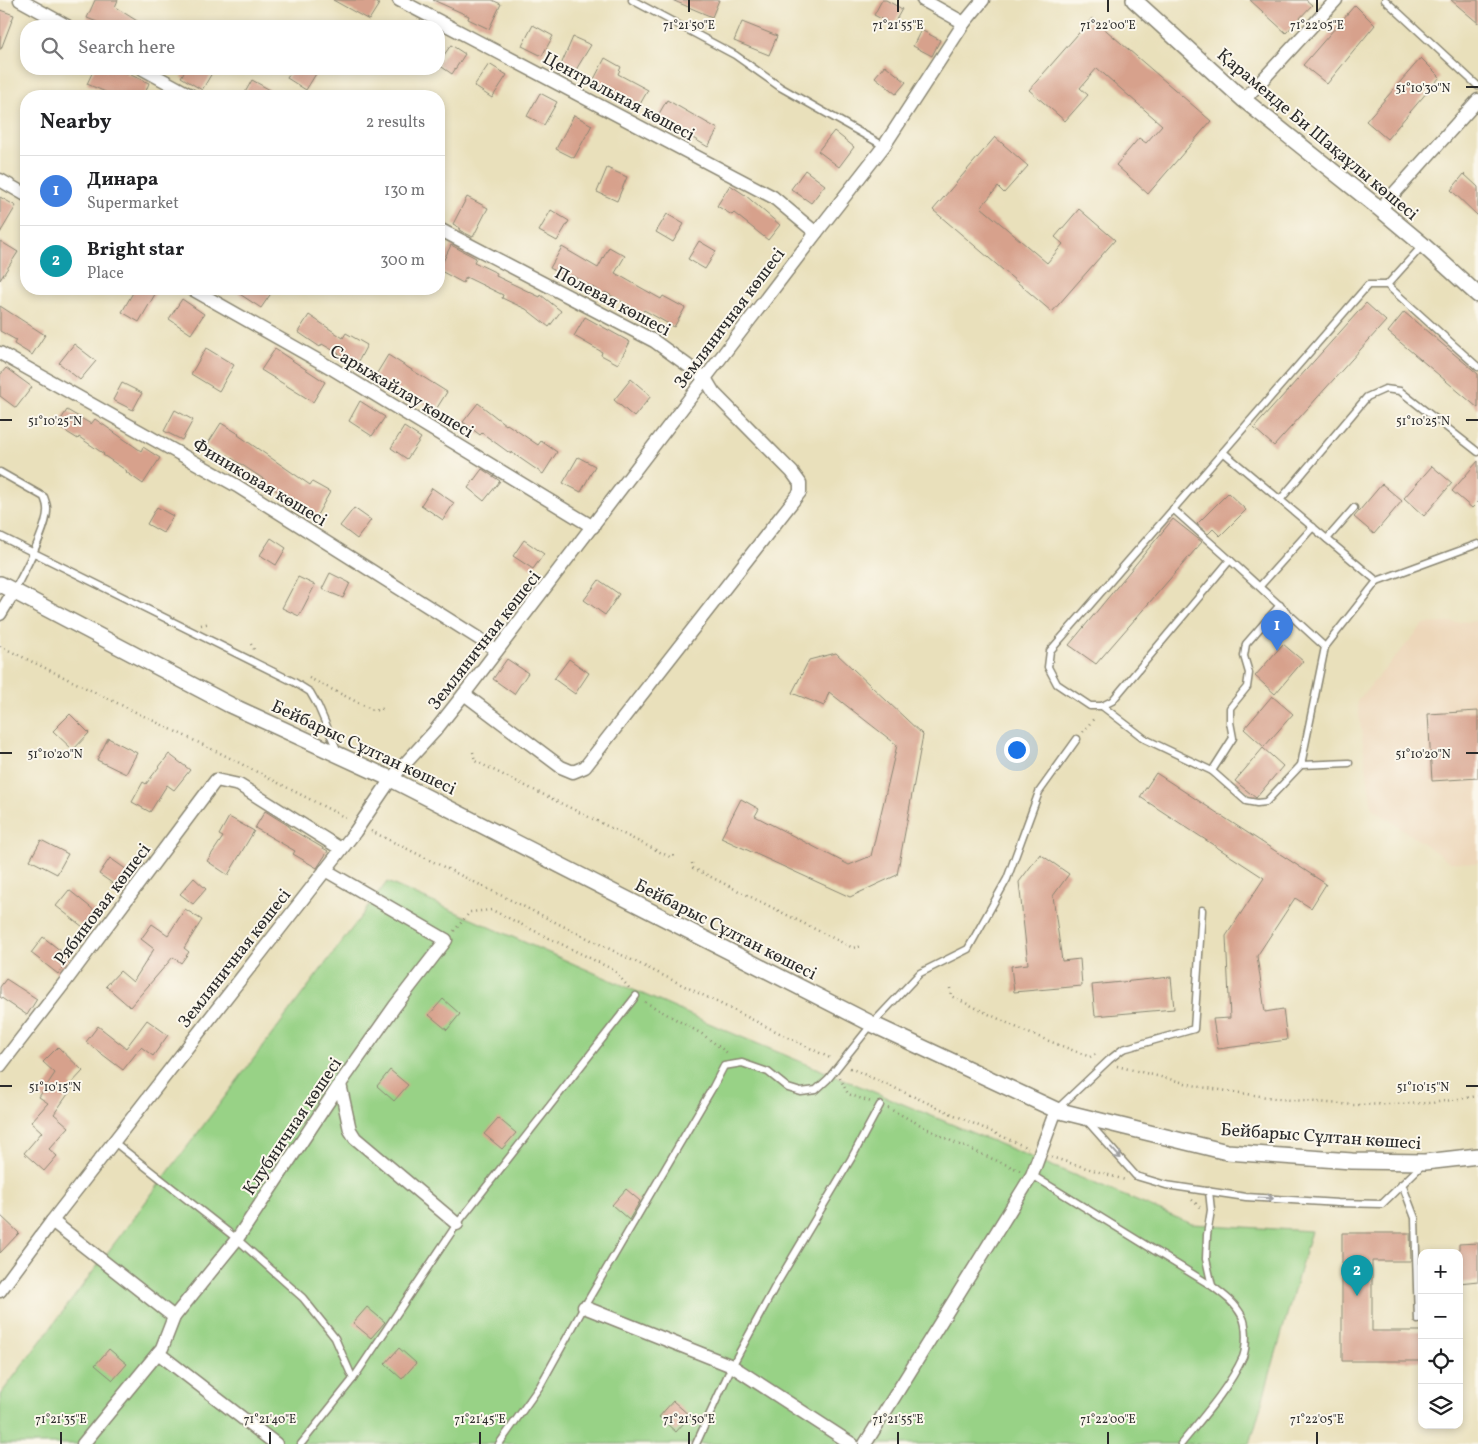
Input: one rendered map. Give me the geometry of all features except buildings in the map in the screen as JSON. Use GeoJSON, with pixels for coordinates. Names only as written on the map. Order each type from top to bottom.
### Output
{"type":"FeatureCollection","features":[{"type":"Feature","properties":{"kind":"street"},"geometry":{"type":"LineString","coordinates":[[20,0],[56,20]]}},
{"type":"Feature","properties":{"kind":"street","name":"Центральная көшесі"},"geometry":{"type":"LineString","coordinates":[[399,0],[437,20]]}},
{"type":"Feature","properties":{"kind":"street"},"geometry":{"type":"LineString","coordinates":[[923,0],[964,23]]}},
{"type":"Feature","properties":{"kind":"street","name":"Земляничная көшесі"},"geometry":{"type":"LineString","coordinates":[[0,1291],[52,1221],[360,825],[391,779],[434,732],[464,694],[884,146],[964,23],[983,0]]}},
{"type":"Feature","properties":{"kind":"street","name":"Қараменде Би Шақаұлы көшесі"},"geometry":{"type":"LineString","coordinates":[[1134,0],[1244,100],[1380,209],[1478,295]]}},
{"type":"Feature","properties":{"kind":"street"},"geometry":{"type":"LineString","coordinates":[[1244,100],[1336,0]]}},
{"type":"Feature","properties":{"kind":"street","name":"Центральная көшесі"},"geometry":{"type":"LineString","coordinates":[[445,24],[774,197],[816,233]]}},
{"type":"Feature","properties":{"kind":"street"},"geometry":{"type":"LineString","coordinates":[[154,75],[181,90]]}},
{"type":"Feature","properties":{"kind":"street"},"geometry":{"type":"LineString","coordinates":[[1380,209],[1478,100]]}},
{"type":"Feature","properties":{"kind":"street"},"geometry":{"type":"LineString","coordinates":[[0,180],[20,192]]}},
{"type":"Feature","properties":{"kind":"street","name":"Полевая көшесі"},"geometry":{"type":"LineString","coordinates":[[445,233],[654,340],[705,378],[714,393],[792,472],[800,483],[800,492],[585,768],[573,772],[561,768],[464,694]]}},
{"type":"Feature","properties":{"kind":"street","name":"Сарыжайлау көшесі"},"geometry":{"type":"LineString","coordinates":[[203,295],[334,369],[593,526]]}},
{"type":"Feature","properties":{"kind":"street","name":"Финиковая көшесі"},"geometry":{"type":"LineString","coordinates":[[0,352],[238,486],[497,650]]}},
{"type":"Feature","properties":{"kind":"street","name":"Бейбарыс Сұлтан көшесі"},"geometry":{"type":"LineString","coordinates":[[0,584],[230,705],[391,779],[872,1024],[1056,1110],[1227,1152],[1352,1161],[1425,1162],[1478,1156]]}},
{"type":"Feature","properties":{"kind":"street"},"geometry":{"type":"LineString","coordinates":[[0,614],[14,591]]}},
{"type":"Feature","properties":{"kind":"street","name":"Рябиновая көшесі"},"geometry":{"type":"LineString","coordinates":[[0,1066],[216,780],[239,785],[341,849]]}},
{"type":"Feature","properties":{"kind":"street"},"geometry":{"type":"LineString","coordinates":[[324,870],[446,940]]}},
{"type":"Feature","properties":{"kind":"street","name":"Клубничная көшесі"},"geometry":{"type":"LineString","coordinates":[[83,1444],[162,1348],[174,1317],[236,1239],[340,1084],[395,1006],[446,940]]}},
{"type":"Feature","properties":{"kind":"street"},"geometry":{"type":"LineString","coordinates":[[340,1084],[350,1130],[355,1138],[457,1224]]}},
{"type":"Feature","properties":{"kind":"street"},"geometry":{"type":"LineString","coordinates":[[865,1444],[1032,1175],[1056,1110]]}},
{"type":"Feature","properties":{"kind":"street"},"geometry":{"type":"LineString","coordinates":[[52,1221],[174,1317]]}},
{"type":"Feature","properties":{"kind":"street"},"geometry":{"type":"LineString","coordinates":[[584,1307],[732,1366],[852,1444]]}},
{"type":"Feature","properties":{"kind":"street"},"geometry":{"type":"LineString","coordinates":[[158,1353],[276,1444]]}},
{"type":"Feature","properties":{"kind":"lane"},"geometry":{"type":"LineString","coordinates":[[632,0],[735,55],[780,87],[884,146]]}},
{"type":"Feature","properties":{"kind":"lane"},"geometry":{"type":"LineString","coordinates":[[1385,0],[1478,86]]}},
{"type":"Feature","properties":{"kind":"lane"},"geometry":{"type":"LineString","coordinates":[[1388,285],[1423,245]]}},
{"type":"Feature","properties":{"kind":"lane"},"geometry":{"type":"LineString","coordinates":[[1230,560],[1112,701],[1102,706],[1090,706],[1057,684],[1048,668],[1050,651],[1368,285],[1388,285],[1478,366]]}},
{"type":"Feature","properties":{"kind":"lane"},"geometry":{"type":"LineString","coordinates":[[1280,500],[1367,397],[1385,389],[1400,391],[1478,452]]}},
{"type":"Feature","properties":{"kind":"lane"},"geometry":{"type":"LineString","coordinates":[[1223,452],[1377,581]]}},
{"type":"Feature","properties":{"kind":"lane"},"geometry":{"type":"LineString","coordinates":[[0,472],[44,497],[47,508],[47,516],[34,552],[14,591]]}},
{"type":"Feature","properties":{"kind":"lane"},"geometry":{"type":"LineString","coordinates":[[1327,539],[1354,508]]}},
{"type":"Feature","properties":{"kind":"lane"},"geometry":{"type":"LineString","coordinates":[[1174,509],[1325,647]]}},
{"type":"Feature","properties":{"kind":"lane"},"geometry":{"type":"LineString","coordinates":[[1260,586],[1312,527]]}},
{"type":"Feature","properties":{"kind":"lane"},"geometry":{"type":"LineString","coordinates":[[0,536],[294,682],[310,692],[339,755]]}},
{"type":"Feature","properties":{"kind":"lane"},"geometry":{"type":"LineString","coordinates":[[1102,706],[1145,739],[1212,771],[1246,800],[1257,803],[1266,802],[1301,765],[1325,647],[1377,581],[1478,544]]}},
{"type":"Feature","properties":{"kind":"lane"},"geometry":{"type":"LineString","coordinates":[[1212,771],[1233,738],[1230,708],[1247,687],[1249,673],[1244,656],[1246,644],[1280,605]]}},
{"type":"Feature","properties":{"kind":"lane"},"geometry":{"type":"LineString","coordinates":[[499,1444],[540,1386],[724,1066],[742,1063],[768,1072],[788,1088],[801,1092],[816,1090],[836,1070],[872,1024],[920,973],[968,949],[1007,879],[1039,792],[1077,739]]}},
{"type":"Feature","properties":{"kind":"lane"},"geometry":{"type":"LineString","coordinates":[[1301,765],[1349,763]]}},
{"type":"Feature","properties":{"kind":"lane"},"geometry":{"type":"LineString","coordinates":[[1056,1110],[1123,1049],[1194,1030],[1202,910]]}},
{"type":"Feature","properties":{"kind":"lane"},"geometry":{"type":"LineString","coordinates":[[301,1444],[353,1379],[457,1224],[636,996]]}},
{"type":"Feature","properties":{"kind":"lane"},"geometry":{"type":"LineString","coordinates":[[696,1444],[732,1366],[776,1285],[851,1159],[880,1104]]}},
{"type":"Feature","properties":{"kind":"lane"},"geometry":{"type":"LineString","coordinates":[[1084,1117],[1136,1176],[1166,1185],[1246,1197],[1382,1204],[1425,1162]]}},
{"type":"Feature","properties":{"kind":"lane"},"geometry":{"type":"LineString","coordinates":[[114,1142],[236,1239],[304,1298],[335,1338],[353,1379]]}},
{"type":"Feature","properties":{"kind":"lane"},"geometry":{"type":"LineString","coordinates":[[1032,1175],[1212,1286],[1232,1302],[1243,1317],[1246,1332],[1244,1355],[1215,1403],[1181,1444]]}},
{"type":"Feature","properties":{"kind":"lane"},"geometry":{"type":"LineString","coordinates":[[1402,1184],[1415,1218],[1418,1320]]}},
{"type":"Feature","properties":{"kind":"lane"},"geometry":{"type":"LineString","coordinates":[[1209,1191],[1211,1210],[1206,1259],[1212,1286]]}},
{"type":"Feature","properties":{"kind":"path"},"geometry":{"type":"LineString","coordinates":[[252,644],[255,651]]}},
{"type":"Feature","properties":{"kind":"path"},"geometry":{"type":"LineString","coordinates":[[0,646],[226,756],[360,825],[841,1063],[1040,1153],[1130,1181]]}},
{"type":"Feature","properties":{"kind":"path"},"geometry":{"type":"LineString","coordinates":[[306,677],[375,711],[384,708]]}},
{"type":"Feature","properties":{"kind":"path"},"geometry":{"type":"LineString","coordinates":[[1077,739],[1102,706]]}},
{"type":"Feature","properties":{"kind":"path"},"geometry":{"type":"LineString","coordinates":[[473,752],[475,760],[670,857],[676,855]]}},
{"type":"Feature","properties":{"kind":"path"},"geometry":{"type":"LineString","coordinates":[[692,863],[693,868],[853,948],[862,946]]}},
{"type":"Feature","properties":{"kind":"path"},"geometry":{"type":"LineString","coordinates":[[446,940],[470,912],[492,910],[614,970],[636,996],[702,1034],[742,1063]]}},
{"type":"Feature","properties":{"kind":"path"},"geometry":{"type":"LineString","coordinates":[[950,988],[951,996],[1026,1032],[1090,1057],[1096,1054]]}},
{"type":"Feature","properties":{"kind":"path"},"geometry":{"type":"LineString","coordinates":[[1114,1061],[1114,1065],[1201,1086],[1280,1099],[1354,1105],[1432,1103],[1478,1096]]}},
{"type":"Feature","properties":{"kind":"path"},"geometry":{"type":"LineString","coordinates":[[836,1070],[848,1094],[880,1104],[952,1142],[1032,1175]]}},
{"type":"Feature","properties":{"kind":"path"},"geometry":{"type":"LineString","coordinates":[[1185,1198],[1194,1201],[1200,1207]]}},
{"type":"Feature","properties":{"kind":"shaded area"},"geometry":{"type":"Polygon","coordinates":[[[1478,621],[1478,863],[1450,862],[1372,808],[1357,701],[1424,624],[1478,621]]]}},
{"type":"Feature","properties":{"kind":"green space"},"geometry":{"type":"Polygon","coordinates":[[[387,882],[727,1031],[1192,1224],[1311,1231],[1250,1444],[0,1444],[0,1395],[387,882]]]}},
{"type":"Feature","properties":{"kind":"place","name":"Динара"},"geometry":{"type":"Point","coordinates":[1277,651]}},
{"type":"Feature","properties":{"kind":"place","name":"Bright star"},"geometry":{"type":"Point","coordinates":[1357,1296]}}]}
